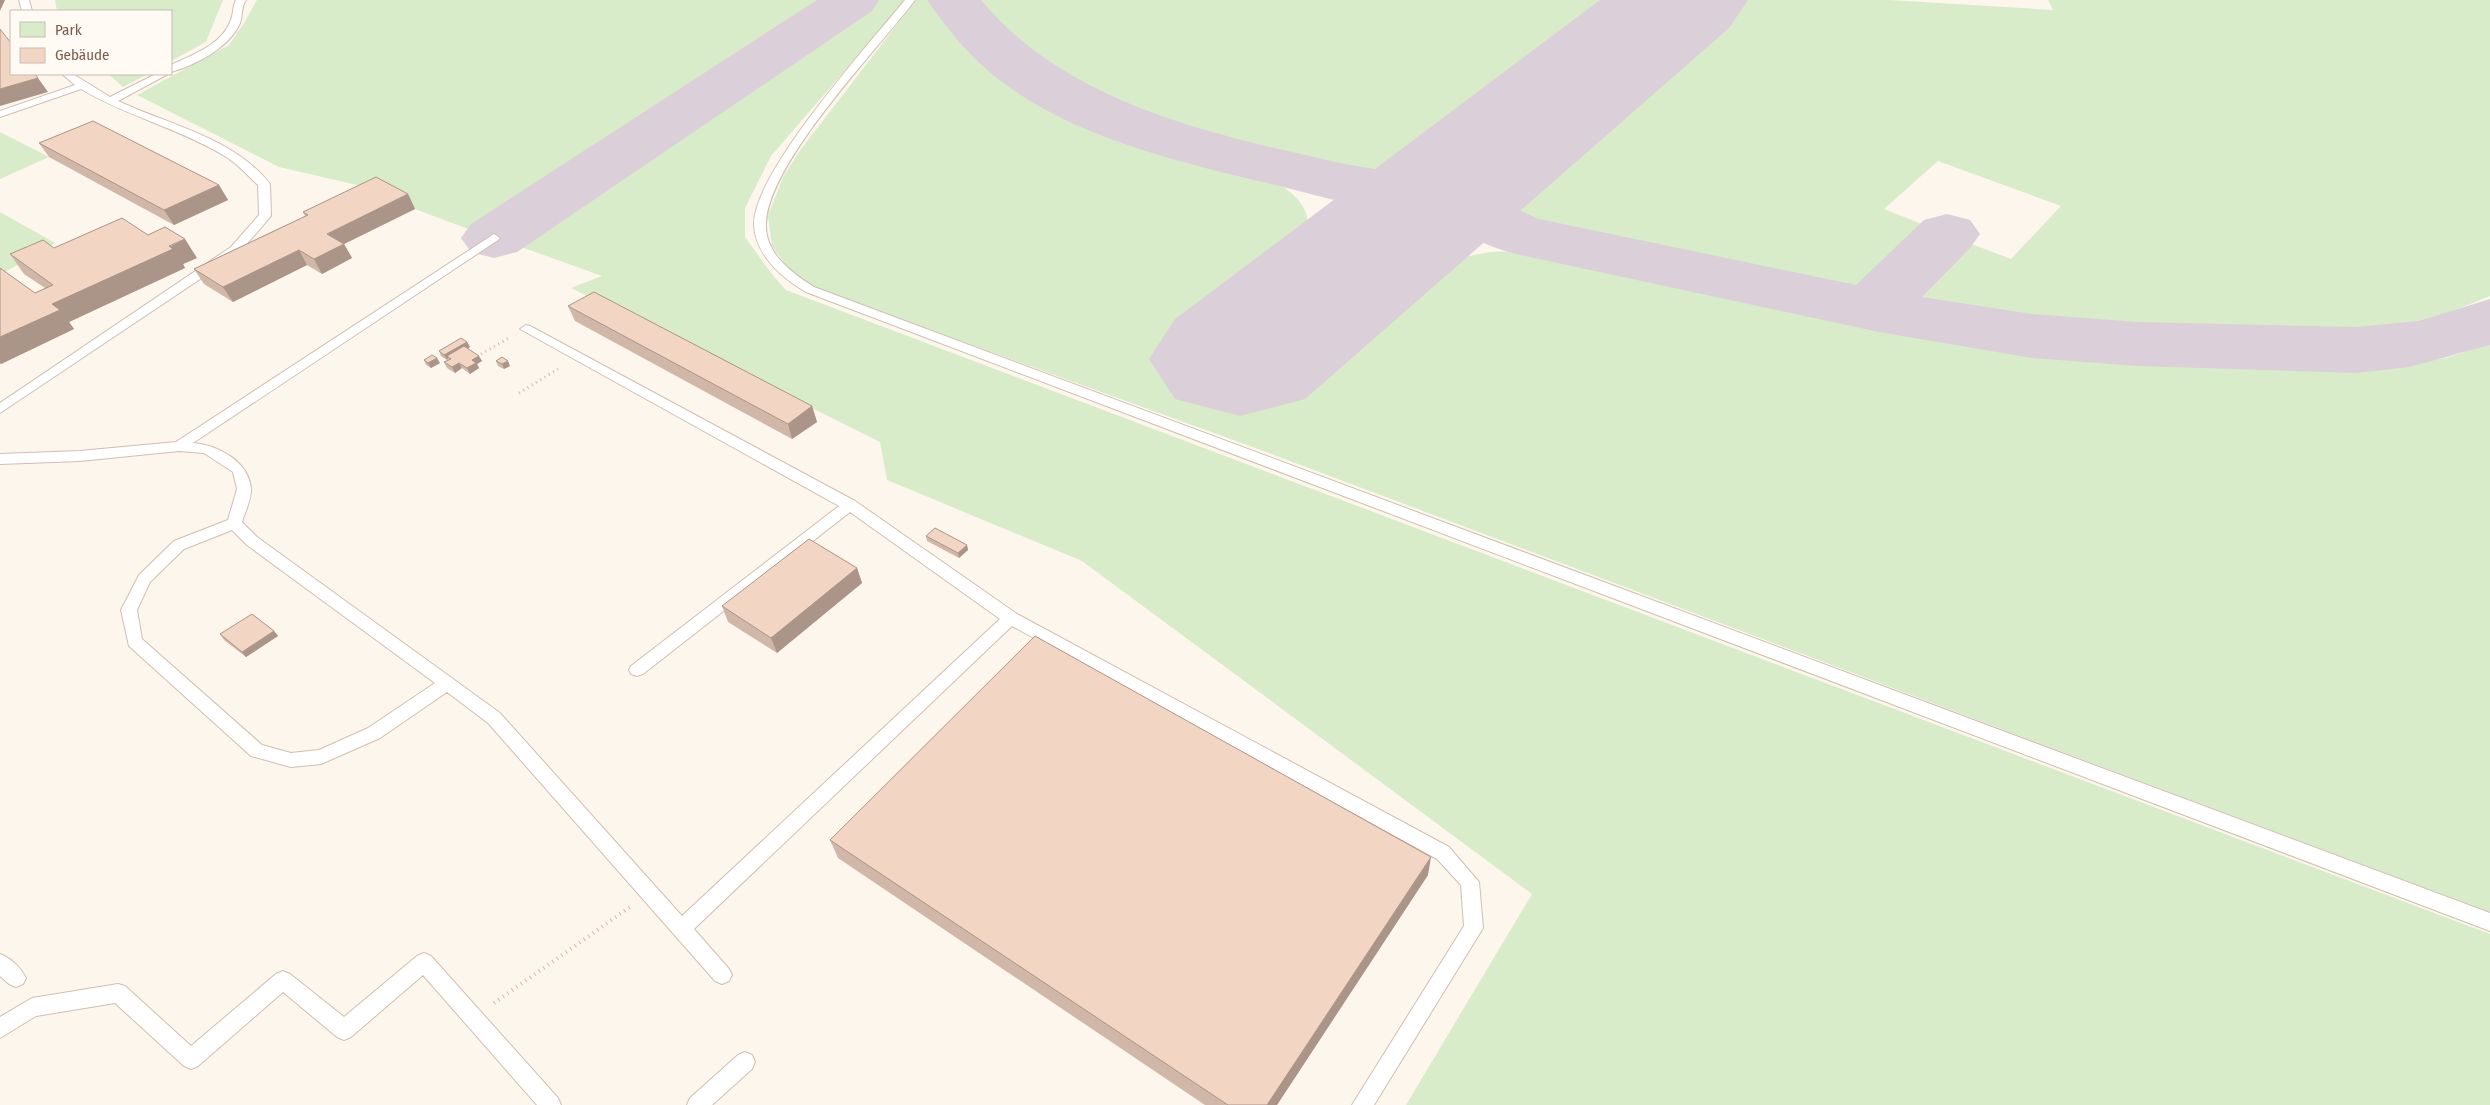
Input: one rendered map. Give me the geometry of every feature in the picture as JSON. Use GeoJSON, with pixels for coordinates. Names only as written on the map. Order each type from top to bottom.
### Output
{"type":"FeatureCollection","features":[{"type":"Feature","properties":{"kind":"lane"},"geometry":{"type":"LineString","coordinates":[[172,68],[218,44],[235,25],[237,6],[241,0]]}},
{"type":"Feature","properties":{"kind":"lane"},"geometry":{"type":"LineString","coordinates":[[910,0],[797,142],[771,185],[763,204],[759,222],[768,254],[782,271],[800,285],[838,302],[2490,922]]}},
{"type":"Feature","properties":{"kind":"lane"},"geometry":{"type":"LineString","coordinates":[[0,408],[235,250],[265,216],[264,184],[227,152],[83,86],[69,75]]}},
{"type":"Feature","properties":{"kind":"lane"},"geometry":{"type":"LineString","coordinates":[[112,100],[161,75]]}},
{"type":"Feature","properties":{"kind":"lane"},"geometry":{"type":"LineString","coordinates":[[0,114],[83,86]]}},
{"type":"Feature","properties":{"kind":"lane"},"geometry":{"type":"LineString","coordinates":[[179,446],[494,238]]}},
{"type":"Feature","properties":{"kind":"lane"},"geometry":{"type":"LineString","coordinates":[[526,329],[850,505],[1011,618],[1443,853],[1470,882],[1474,928],[1362,1105]]}},
{"type":"Feature","properties":{"kind":"lane"},"geometry":{"type":"LineString","coordinates":[[0,459],[80,456],[179,446],[208,449],[239,470],[244,489],[234,523]]}},
{"type":"Feature","properties":{"kind":"lane"},"geometry":{"type":"LineString","coordinates":[[637,670],[850,505]]}},
{"type":"Feature","properties":{"kind":"lane"},"geometry":{"type":"LineString","coordinates":[[234,523],[252,541],[494,718],[722,975]]}},
{"type":"Feature","properties":{"kind":"lane"},"geometry":{"type":"LineString","coordinates":[[234,523],[179,545],[144,579],[129,610],[135,642],[257,751],[291,760],[321,757],[374,733],[446,684]]}},
{"type":"Feature","properties":{"kind":"lane"},"geometry":{"type":"LineString","coordinates":[[681,929],[1011,618]]}},
{"type":"Feature","properties":{"kind":"lane"},"geometry":{"type":"LineString","coordinates":[[0,1028],[32,1006],[118,993],[191,1059],[283,980],[344,1030],[424,962],[551,1105]]}},
{"type":"Feature","properties":{"kind":"lane"},"geometry":{"type":"LineString","coordinates":[[0,963],[16,978]]}},
{"type":"Feature","properties":{"kind":"lane"},"geometry":{"type":"LineString","coordinates":[[697,1105],[745,1062]]}},
{"type":"Feature","properties":{"kind":"path"},"geometry":{"type":"LineString","coordinates":[[481,354],[526,329]]}},
{"type":"Feature","properties":{"kind":"path"},"geometry":{"type":"LineString","coordinates":[[519,393],[578,357]]}},
{"type":"Feature","properties":{"kind":"path"},"geometry":{"type":"LineString","coordinates":[[473,1018],[649,894]]}},
{"type":"Feature","properties":{"kind":"green space"},"geometry":{"type":"Polygon","coordinates":[[[55,0],[223,0],[206,42],[172,60],[172,10],[57,10],[55,0]]]}},
{"type":"Feature","properties":{"kind":"green space"},"geometry":{"type":"Polygon","coordinates":[[[257,0],[822,0],[471,230],[415,209],[383,191],[279,167],[137,95],[229,45],[257,0]]]}},
{"type":"Feature","properties":{"kind":"green space"},"geometry":{"type":"Polygon","coordinates":[[[877,0],[906,0],[771,156],[745,208],[745,237],[774,277],[786,290],[2490,934],[2490,1105],[1406,1105],[1532,894],[1082,561],[887,480],[880,442],[571,288],[602,276],[513,244],[877,0]]]}},
{"type":"Feature","properties":{"kind":"green space"},"geometry":{"type":"Polygon","coordinates":[[[916,0],[932,0],[936,2],[959,30],[985,56],[1045,98],[1077,115],[1145,143],[1268,178],[1293,194],[1304,209],[1307,217],[1308,227],[1305,237],[1176,339],[1293,395],[1439,269],[1464,257],[1490,252],[1543,253],[1875,324],[2038,350],[2243,362],[2371,366],[2446,358],[2490,344],[2490,913],[1269,453],[807,285],[794,276],[772,246],[768,216],[783,177],[801,149],[916,0]]]}},
{"type":"Feature","properties":{"kind":"green space"},"geometry":{"type":"Polygon","coordinates":[[[974,0],[1616,0],[1405,162],[1378,168],[1339,169],[1310,164],[1199,135],[1128,111],[1094,96],[1062,79],[1032,58],[987,18],[974,0]]]}},
{"type":"Feature","properties":{"kind":"green space"},"geometry":{"type":"Polygon","coordinates":[[[1747,0],[1889,0],[2053,10],[2048,0],[2490,0],[2490,296],[2423,323],[2371,334],[2099,328],[1926,306],[1917,300],[1914,294],[1922,282],[1961,240],[2011,259],[2061,206],[1938,161],[1884,209],[1932,228],[1897,265],[1879,279],[1854,292],[1546,229],[1519,213],[1513,204],[1747,0]]]}},
{"type":"Feature","properties":{"kind":"green space"},"geometry":{"type":"Polygon","coordinates":[[[109,75],[146,75],[123,87],[109,75]]]}},
{"type":"Feature","properties":{"kind":"green space"},"geometry":{"type":"Polygon","coordinates":[[[0,132],[49,157],[0,179],[0,132]]]}},
{"type":"Feature","properties":{"kind":"green space"},"geometry":{"type":"Polygon","coordinates":[[[0,212],[55,243],[0,275],[0,212]]]}},
{"type":"Feature","properties":{"kind":"building"},"geometry":{"type":"Polygon","coordinates":[[[0,29],[10,42],[10,75],[36,75],[38,78],[0,89],[0,29]]]}},
{"type":"Feature","properties":{"kind":"building"},"geometry":{"type":"Polygon","coordinates":[[[93,121],[219,185],[164,210],[39,143],[93,121]]]}},
{"type":"Feature","properties":{"kind":"building"},"geometry":{"type":"Polygon","coordinates":[[[376,177],[408,194],[327,234],[344,244],[314,259],[299,250],[223,287],[194,269],[308,215],[303,212],[376,177]]]}},
{"type":"Feature","properties":{"kind":"building"},"geometry":{"type":"Polygon","coordinates":[[[122,218],[148,235],[165,227],[185,239],[169,246],[173,249],[52,304],[60,310],[0,337],[0,268],[35,293],[53,285],[10,254],[43,240],[54,248],[122,218]]]}},
{"type":"Feature","properties":{"kind":"building"},"geometry":{"type":"Polygon","coordinates":[[[594,292],[812,406],[788,424],[568,306],[594,292]]]}},
{"type":"Feature","properties":{"kind":"building"},"geometry":{"type":"Polygon","coordinates":[[[461,338],[467,342],[444,355],[439,351],[461,338]]]}},
{"type":"Feature","properties":{"kind":"building"},"geometry":{"type":"Polygon","coordinates":[[[464,346],[479,356],[472,360],[476,363],[467,368],[459,363],[452,367],[444,362],[451,359],[447,356],[464,346]]]}},
{"type":"Feature","properties":{"kind":"building"},"geometry":{"type":"Polygon","coordinates":[[[432,355],[437,358],[428,363],[424,360],[432,355]]]}},
{"type":"Feature","properties":{"kind":"building"},"geometry":{"type":"Polygon","coordinates":[[[502,357],[508,361],[502,364],[496,361],[502,357]]]}},
{"type":"Feature","properties":{"kind":"building"},"geometry":{"type":"Polygon","coordinates":[[[935,528],[967,545],[958,553],[926,536],[935,528]]]}},
{"type":"Feature","properties":{"kind":"building"},"geometry":{"type":"Polygon","coordinates":[[[809,539],[857,568],[771,638],[722,606],[809,539]]]}},
{"type":"Feature","properties":{"kind":"building"},"geometry":{"type":"Polygon","coordinates":[[[252,614],[274,631],[242,652],[220,634],[252,614]]]}},
{"type":"Feature","properties":{"kind":"building"},"geometry":{"type":"Polygon","coordinates":[[[1035,636],[1431,857],[1267,1105],[1228,1105],[830,840],[1035,636]]]}},
{"type":"Feature","properties":{"kind":"taxiway"},"geometry":{"type":"LineString","coordinates":[[494,238],[853,0]]}},
{"type":"Feature","properties":{"kind":"taxiway"},"geometry":{"type":"LineString","coordinates":[[953,0],[982,36],[1018,67],[1059,93],[1104,115],[1151,132],[1246,160],[1351,184],[1382,189],[1397,190],[1430,186],[1454,179],[1477,167],[1464,187],[1463,196],[1467,204],[1474,211],[1493,223],[1520,235],[1879,311]]}},
{"type":"Feature","properties":{"kind":"taxiway"},"geometry":{"type":"LineString","coordinates":[[1879,311],[1882,298],[1947,234]]}},
{"type":"Feature","properties":{"kind":"taxiway"},"geometry":{"type":"LineString","coordinates":[[1879,311],[2032,336],[2138,344],[2356,350],[2392,348],[2424,342],[2456,333],[2490,320]]}},
{"type":"Feature","properties":{"kind":"runway"},"geometry":{"type":"LineString","coordinates":[[1240,359],[1683,0]]}}]}
